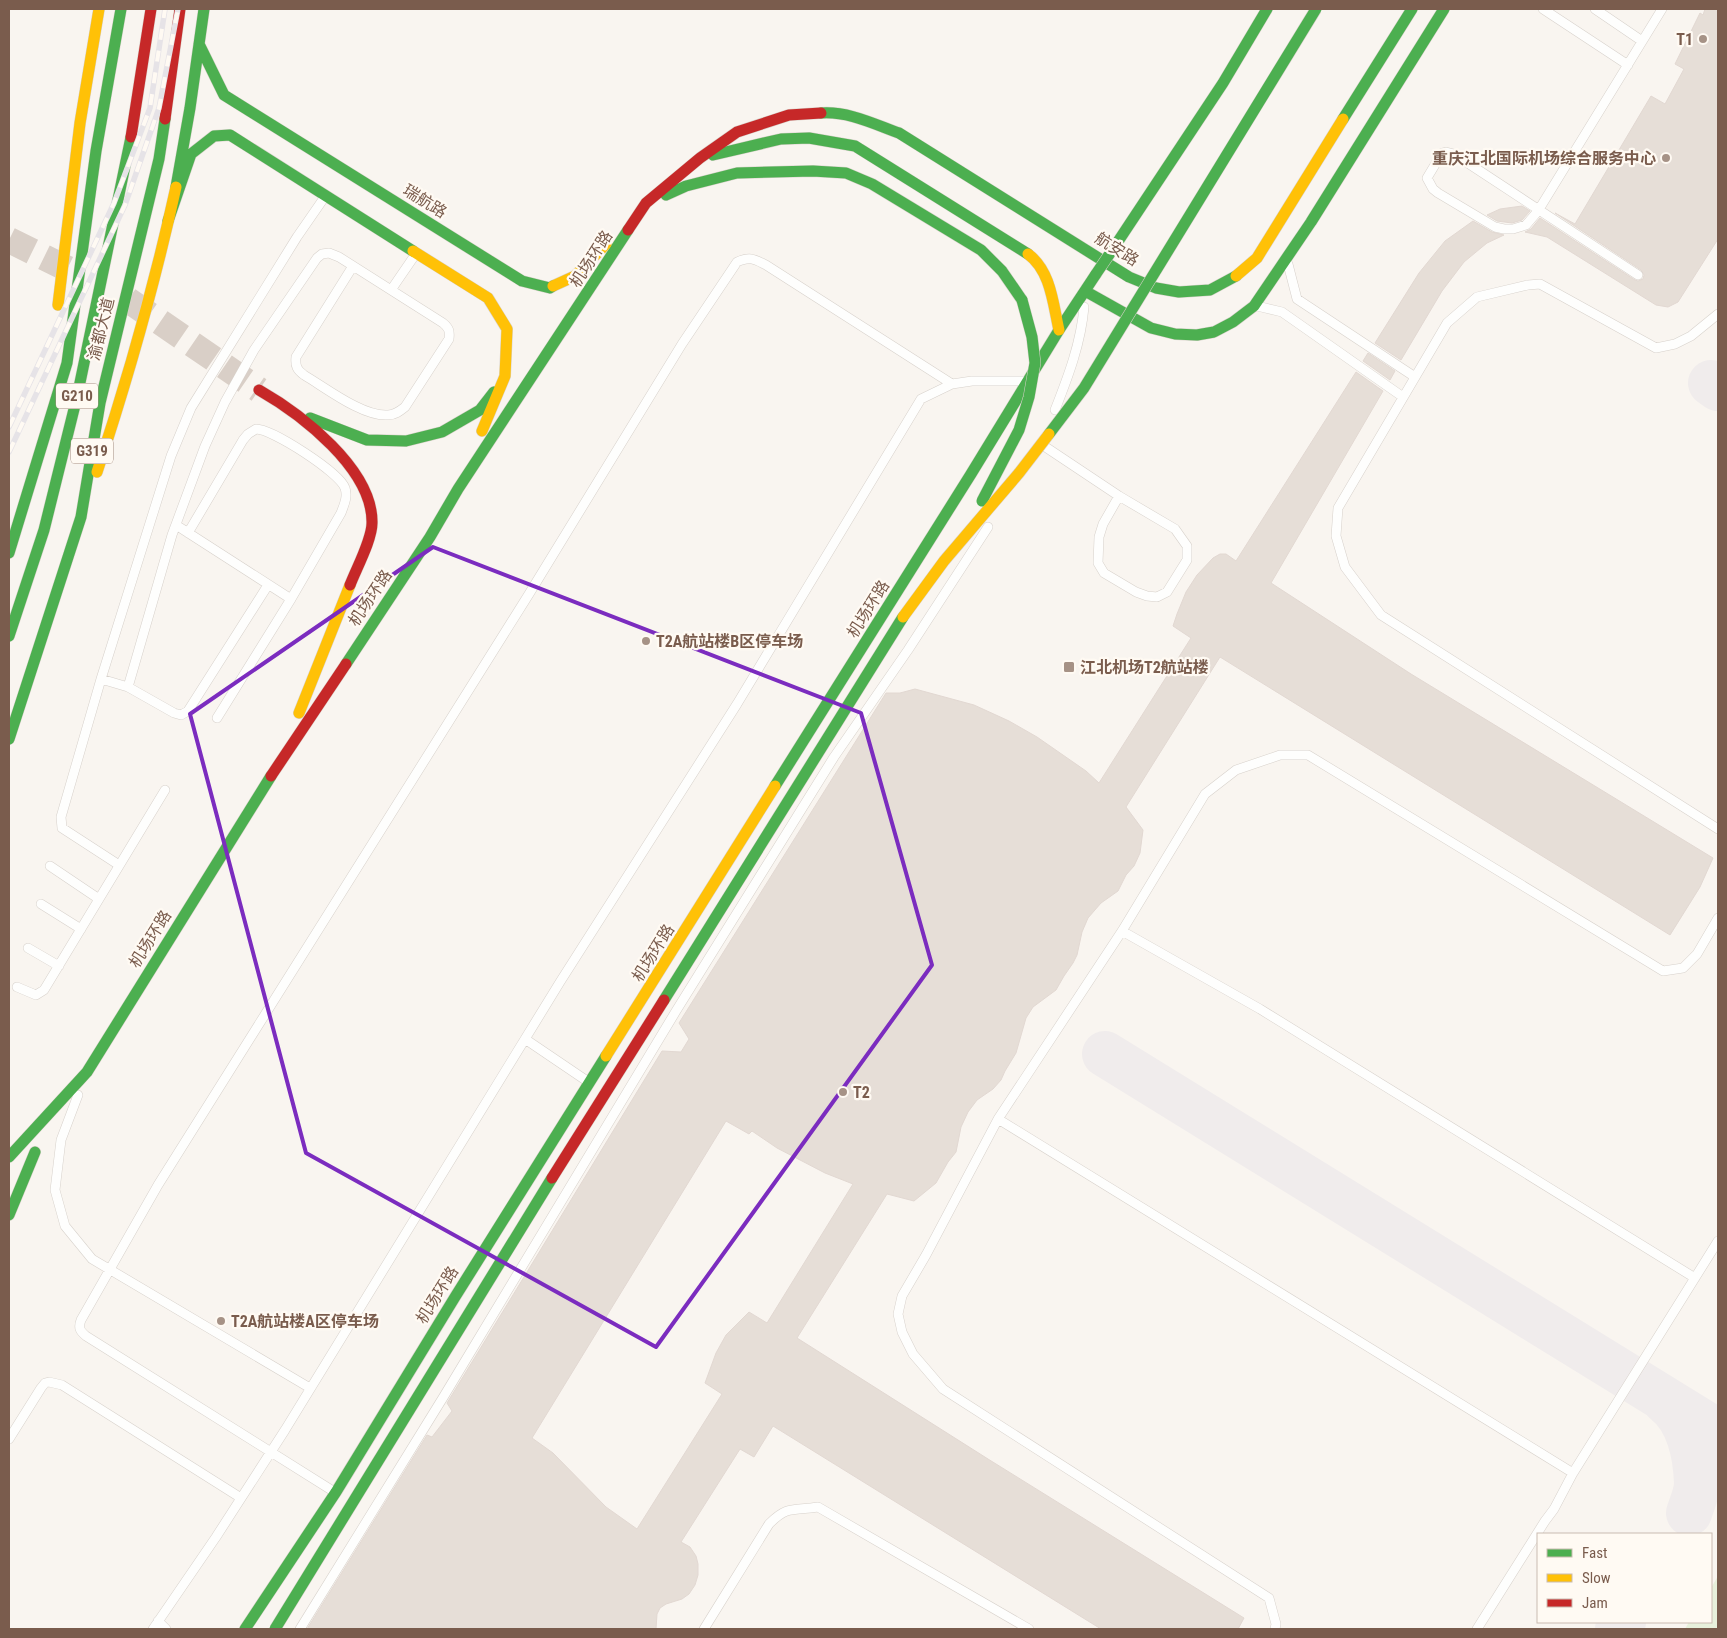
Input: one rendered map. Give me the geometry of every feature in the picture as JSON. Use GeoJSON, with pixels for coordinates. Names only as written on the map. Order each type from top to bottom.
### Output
{"type":"FeatureCollection","features":[{"type":"Feature","properties":{"kind":"main road"},"geometry":{"type":"LineString","coordinates":[[57,312],[80,123],[99,9]]}},
{"type":"Feature","properties":{"kind":"main road"},"geometry":{"type":"LineString","coordinates":[[9,553],[67,363],[96,151],[121,9]]}},
{"type":"Feature","properties":{"kind":"main road","name":"渝都大道"},"geometry":{"type":"LineString","coordinates":[[9,636],[44,530],[77,397],[129,152],[151,9]]}},
{"type":"Feature","properties":{"kind":"main road","name":"渝都大道"},"geometry":{"type":"LineString","coordinates":[[9,739],[81,517],[100,403],[159,159],[180,9]]}},
{"type":"Feature","properties":{"kind":"main road"},"geometry":{"type":"LineString","coordinates":[[81,517],[118,411],[168,221],[185,140],[204,9]]}},
{"type":"Feature","properties":{"kind":"main road","name":"机场环路"},"geometry":{"type":"LineString","coordinates":[[245,1629],[336,1492],[450,1305],[1059,330],[1223,83],[1267,9]]}},
{"type":"Feature","properties":{"kind":"main road"},"geometry":{"type":"LineString","coordinates":[[961,541],[1019,473],[1084,388],[1316,9]]}},
{"type":"Feature","properties":{"kind":"main road","name":"航安路"},"geometry":{"type":"LineString","coordinates":[[700,158],[737,132],[789,115],[836,112],[898,133],[1129,277],[1156,288],[1179,292],[1210,290],[1237,275],[1258,258],[1412,9]]}},
{"type":"Feature","properties":{"kind":"main road"},"geometry":{"type":"LineString","coordinates":[[1085,292],[1151,328],[1175,334],[1197,335],[1214,332],[1233,322],[1254,306],[1311,222],[1444,9]]}},
{"type":"Feature","properties":{"kind":"main road","name":"瑞航路"},"geometry":{"type":"LineString","coordinates":[[199,44],[224,95],[522,281],[550,288],[576,276],[646,204]]}},
{"type":"Feature","properties":{"kind":"main road"},"geometry":{"type":"LineString","coordinates":[[168,221],[191,154],[214,136],[230,135],[488,298],[507,329],[506,376],[458,489]]}},
{"type":"Feature","properties":{"kind":"main road"},"geometry":{"type":"LineString","coordinates":[[700,158],[780,139],[809,138],[832,140],[854,146],[1017,246],[1036,260],[1048,280],[1059,330]]}},
{"type":"Feature","properties":{"kind":"main road","name":"机场环路"},"geometry":{"type":"LineString","coordinates":[[9,1157],[87,1072],[280,762],[430,537],[458,489],[646,204],[700,158]]}},
{"type":"Feature","properties":{"kind":"main road"},"geometry":{"type":"LineString","coordinates":[[646,204],[686,186],[737,173],[813,171],[846,173],[872,184],[981,250],[1002,271],[1022,300],[1032,337],[1035,362],[1029,397],[1019,430],[961,541]]}},
{"type":"Feature","properties":{"kind":"main road"},"geometry":{"type":"LineString","coordinates":[[546,335],[592,287]]}},
{"type":"Feature","properties":{"kind":"main road"},"geometry":{"type":"LineString","coordinates":[[259,390],[295,412],[367,440],[406,441],[442,432],[480,410],[519,362]]}},
{"type":"Feature","properties":{"kind":"main road"},"geometry":{"type":"LineString","coordinates":[[280,762],[364,550],[372,524],[368,495],[350,468],[332,445],[295,412]]}},
{"type":"Feature","properties":{"kind":"main road","name":"机场环路"},"geometry":{"type":"LineString","coordinates":[[275,1629],[574,1143],[903,618],[961,541]]}},
{"type":"Feature","properties":{"kind":"main road"},"geometry":{"type":"LineString","coordinates":[[9,1215],[38,1148]]}},
{"type":"Feature","properties":{"kind":"lane"},"geometry":{"type":"LineString","coordinates":[[1543,9],[1628,65]]}},
{"type":"Feature","properties":{"kind":"lane"},"geometry":{"type":"LineString","coordinates":[[1595,9],[1642,41]]}},
{"type":"Feature","properties":{"kind":"lane"},"geometry":{"type":"LineString","coordinates":[[1638,275],[1538,211],[1454,154],[1442,153],[1427,178],[1433,189],[1438,193],[1495,226],[1513,229],[1526,225],[1538,211],[1662,9]]}},
{"type":"Feature","properties":{"kind":"lane"},"geometry":{"type":"LineString","coordinates":[[119,865],[62,828],[61,823],[75,764],[101,679],[171,456],[191,408],[325,195]]}},
{"type":"Feature","properties":{"kind":"lane"},"geometry":{"type":"LineString","coordinates":[[128,687],[176,525],[205,446],[225,402],[254,350],[317,258],[322,254],[329,253],[353,266],[443,323],[450,332],[449,339],[405,407],[396,413],[378,415],[366,412],[304,375],[295,364],[296,357],[353,266]]}},
{"type":"Feature","properties":{"kind":"lane"},"geometry":{"type":"LineString","coordinates":[[391,290],[417,253]]}},
{"type":"Feature","properties":{"kind":"lane"},"geometry":{"type":"LineString","coordinates":[[336,1492],[86,1336],[80,1331],[81,1320],[158,1185],[529,594],[678,351],[737,262],[745,258],[754,259],[766,265],[952,384]]}},
{"type":"Feature","properties":{"kind":"lane"},"geometry":{"type":"LineString","coordinates":[[1286,258],[1297,299],[1415,378]]}},
{"type":"Feature","properties":{"kind":"lane"},"geometry":{"type":"LineString","coordinates":[[1718,314],[1691,336],[1675,344],[1656,348],[1540,284],[1477,297],[1446,323],[1338,508],[1336,536],[1345,567],[1381,615],[1718,829]]}},
{"type":"Feature","properties":{"kind":"lane","name":"机场环路"},"geometry":{"type":"LineString","coordinates":[[300,1629],[444,1396],[676,1011],[829,765],[908,650],[1041,445],[1068,376],[1083,319],[1085,292]]}},
{"type":"Feature","properties":{"kind":"lane"},"geometry":{"type":"LineString","coordinates":[[1254,306],[1282,312],[1403,397]]}},
{"type":"Feature","properties":{"kind":"lane"},"geometry":{"type":"LineString","coordinates":[[153,1629],[271,1452],[525,1039],[738,704],[921,399],[952,384],[1028,380]]}},
{"type":"Feature","properties":{"kind":"lane"},"geometry":{"type":"LineString","coordinates":[[188,533],[243,440],[256,429],[270,432],[327,468],[343,484],[347,495],[341,513],[291,599],[217,718]]}},
{"type":"Feature","properties":{"kind":"lane"},"geometry":{"type":"LineString","coordinates":[[1041,445],[1119,496],[1175,529],[1187,546],[1187,560],[1167,592],[1157,597],[1136,592],[1104,573],[1098,564],[1099,537],[1103,524],[1119,496]]}},
{"type":"Feature","properties":{"kind":"lane"},"geometry":{"type":"LineString","coordinates":[[176,525],[291,599]]}},
{"type":"Feature","properties":{"kind":"lane"},"geometry":{"type":"LineString","coordinates":[[101,679],[128,687],[174,713],[181,715],[188,711],[268,585]]}},
{"type":"Feature","properties":{"kind":"lane"},"geometry":{"type":"LineString","coordinates":[[1275,1629],[1276,1624],[1269,1598],[943,1389],[913,1354],[902,1332],[898,1314],[902,1296],[926,1255],[998,1119],[1122,931],[1205,794],[1236,770],[1280,755],[1308,755],[1663,971],[1683,968],[1697,954],[1718,918]]}},
{"type":"Feature","properties":{"kind":"lane"},"geometry":{"type":"LineString","coordinates":[[17,987],[32,994],[40,993],[165,790]]}},
{"type":"Feature","properties":{"kind":"lane"},"geometry":{"type":"LineString","coordinates":[[50,866],[99,898]]}},
{"type":"Feature","properties":{"kind":"lane"},"geometry":{"type":"LineString","coordinates":[[41,904],[81,929]]}},
{"type":"Feature","properties":{"kind":"lane"},"geometry":{"type":"LineString","coordinates":[[1122,931],[1260,1009],[1695,1278]]}},
{"type":"Feature","properties":{"kind":"lane"},"geometry":{"type":"LineString","coordinates":[[28,948],[58,966]]}},
{"type":"Feature","properties":{"kind":"lane"},"geometry":{"type":"LineString","coordinates":[[525,1039],[590,1083]]}},
{"type":"Feature","properties":{"kind":"lane"},"geometry":{"type":"LineString","coordinates":[[87,1072],[61,1140],[55,1190],[65,1226],[92,1258],[109,1270],[310,1388]]}},
{"type":"Feature","properties":{"kind":"lane","name":"机场环路"},"geometry":{"type":"LineString","coordinates":[[56,1120],[87,1072]]}},
{"type":"Feature","properties":{"kind":"lane"},"geometry":{"type":"LineString","coordinates":[[998,1119],[1573,1473]]}},
{"type":"Feature","properties":{"kind":"lane"},"geometry":{"type":"LineString","coordinates":[[9,1193],[38,1148]]}},
{"type":"Feature","properties":{"kind":"lane"},"geometry":{"type":"LineString","coordinates":[[1537,1533],[1718,1241]]}},
{"type":"Feature","properties":{"kind":"lane"},"geometry":{"type":"LineString","coordinates":[[9,1439],[41,1388],[45,1383],[54,1382],[62,1385],[241,1498]]}},
{"type":"Feature","properties":{"kind":"lane"},"geometry":{"type":"LineString","coordinates":[[704,1629],[769,1524],[780,1513],[790,1509],[818,1507],[1028,1629]]}},
{"type":"Feature","properties":{"kind":"lane"},"geometry":{"type":"LineString","coordinates":[[1477,1629],[1537,1534]]}},
{"type":"Feature","properties":{"kind":"lane"},"geometry":{"type":"LineString","coordinates":[[158,1621],[166,1629]]}},
{"type":"Feature","properties":{"kind":"highlighted area"},"geometry":{"type":"Polygon","coordinates":[[[433,547],[861,713],[932,965],[656,1347],[306,1153],[190,714],[433,547]]]}},
{"type":"Feature","properties":{"kind":"green space"},"geometry":{"type":"Polygon","coordinates":[[[1718,1576],[1718,1629],[1685,1629],[1688,1623],[1712,1623],[1712,1586],[1718,1576]]]}},
{"type":"Feature","properties":{"kind":"building","name":"重庆江北国际机场综合服务中心"},"geometry":{"type":"Polygon","coordinates":[[[1705,9],[1718,9],[1718,239],[1678,302],[1668,307],[1656,305],[1547,237],[1525,232],[1531,229],[1540,218],[1635,280],[1643,279],[1644,275],[1641,270],[1555,213],[1575,224],[1651,96],[1665,104],[1684,69],[1675,64],[1700,13],[1703,15],[1705,9]]]}},
{"type":"Feature","properties":{"kind":"building"},"geometry":{"type":"Polygon","coordinates":[[[1522,206],[1530,211],[1522,220],[1512,223],[1497,221],[1487,215],[1500,209],[1522,206]]]}},
{"type":"Feature","properties":{"kind":"building"},"geometry":{"type":"Polygon","coordinates":[[[1473,221],[1492,232],[1504,235],[1487,243],[1464,262],[1442,291],[1401,360],[1375,343],[1419,273],[1445,241],[1473,221]]]}},
{"type":"Feature","properties":{"kind":"building"},"geometry":{"type":"Polygon","coordinates":[[[1368,353],[1395,371],[1390,380],[1363,361],[1368,353]]]}},
{"type":"Feature","properties":{"kind":"building","name":"T2"},"geometry":{"type":"Polygon","coordinates":[[[1356,372],[1383,391],[1271,583],[1411,674],[1713,858],[1700,887],[1670,935],[1220,657],[1126,807],[1143,830],[1140,853],[1134,866],[1126,875],[1118,891],[1101,903],[1088,918],[1073,963],[1056,990],[1033,1007],[1026,1018],[1016,1053],[1001,1080],[993,1089],[977,1100],[968,1112],[961,1127],[956,1152],[936,1183],[914,1201],[887,1194],[797,1338],[1244,1618],[1238,1629],[1101,1629],[773,1426],[754,1457],[740,1449],[681,1542],[690,1547],[696,1556],[698,1575],[695,1585],[689,1594],[660,1608],[657,1614],[656,1629],[307,1629],[427,1435],[432,1437],[452,1411],[447,1403],[662,1051],[681,1052],[689,1039],[679,1023],[886,693],[900,693],[915,689],[974,705],[1009,721],[1037,737],[1086,771],[1099,783],[1191,638],[1173,626],[1186,592],[1197,575],[1213,558],[1220,554],[1226,554],[1236,561],[1356,372]],[[726,1121],[532,1438],[553,1453],[606,1507],[637,1529],[722,1394],[705,1383],[716,1353],[726,1335],[749,1312],[767,1323],[853,1184],[825,1173],[777,1148],[752,1131],[749,1134],[726,1121]]]}},
{"type":"Feature","properties":{"kind":"taxiway"},"geometry":{"type":"LineString","coordinates":[[1711,383],[1718,388]]}},
{"type":"Feature","properties":{"kind":"taxiway"},"geometry":{"type":"LineString","coordinates":[[1105,1054],[1718,1432]]}},
{"type":"Feature","properties":{"kind":"taxiway"},"geometry":{"type":"LineString","coordinates":[[1665,1401],[1680,1417],[1693,1449],[1697,1487],[1689,1513]]}},
{"type":"Feature","properties":{"kind":"taxiway"},"geometry":{"type":"LineString","coordinates":[[1618,1629],[1622,1623]]}},
{"type":"Feature","properties":{"kind":"tunnel"},"geometry":{"type":"LineString","coordinates":[[9,240],[82,276]]}},
{"type":"Feature","properties":{"kind":"tunnel"},"geometry":{"type":"LineString","coordinates":[[128,300],[259,390]]}},
{"type":"Feature","properties":{"kind":"railway"},"geometry":{"type":"LineString","coordinates":[[9,427],[114,203],[150,108],[165,9]]}},
{"type":"Feature","properties":{"kind":"railway"},"geometry":{"type":"LineString","coordinates":[[9,452],[125,205],[159,108],[178,9]]}},
{"type":"Feature","properties":{"kind":"traffic: fast"},"geometry":{"type":"LineString","coordinates":[[9,553],[67,363],[96,151],[121,9]]}},
{"type":"Feature","properties":{"kind":"traffic: fast"},"geometry":{"type":"LineString","coordinates":[[176,187],[190,108],[204,9]]}},
{"type":"Feature","properties":{"kind":"traffic: fast"},"geometry":{"type":"LineString","coordinates":[[1115,246],[1223,83],[1267,9]]}},
{"type":"Feature","properties":{"kind":"traffic: fast"},"geometry":{"type":"LineString","coordinates":[[1049,434],[1084,388],[1316,9]]}},
{"type":"Feature","properties":{"kind":"traffic: fast"},"geometry":{"type":"LineString","coordinates":[[1343,119],[1412,9]]}},
{"type":"Feature","properties":{"kind":"traffic: fast"},"geometry":{"type":"LineString","coordinates":[[1085,291],[1151,328],[1175,334],[1197,335],[1214,332],[1233,322],[1254,306],[1311,222],[1444,9]]}},
{"type":"Feature","properties":{"kind":"traffic: fast"},"geometry":{"type":"LineString","coordinates":[[199,44],[224,95],[522,281],[550,288],[553,286]]}},
{"type":"Feature","properties":{"kind":"traffic: fast"},"geometry":{"type":"LineString","coordinates":[[821,113],[851,116],[899,133],[1129,277],[1156,288],[1179,292],[1210,290],[1236,276]]}},
{"type":"Feature","properties":{"kind":"traffic: fast"},"geometry":{"type":"LineString","coordinates":[[9,739],[81,517],[100,403],[159,159],[165,119]]}},
{"type":"Feature","properties":{"kind":"traffic: fast"},"geometry":{"type":"LineString","coordinates":[[168,221],[191,154],[214,136],[230,135],[413,251]]}},
{"type":"Feature","properties":{"kind":"traffic: fast"},"geometry":{"type":"LineString","coordinates":[[9,636],[44,530],[77,397],[131,137]]}},
{"type":"Feature","properties":{"kind":"traffic: fast"},"geometry":{"type":"LineString","coordinates":[[713,155],[781,139],[809,138],[855,146],[1028,254]]}},
{"type":"Feature","properties":{"kind":"traffic: fast"},"geometry":{"type":"LineString","coordinates":[[666,195],[686,186],[737,173],[813,171],[846,173],[872,184],[981,250],[1002,271],[1022,300]]}},
{"type":"Feature","properties":{"kind":"traffic: fast"},"geometry":{"type":"LineString","coordinates":[[346,664],[628,230]]}},
{"type":"Feature","properties":{"kind":"traffic: fast"},"geometry":{"type":"LineString","coordinates":[[1096,274],[1115,246]]}},
{"type":"Feature","properties":{"kind":"traffic: fast"},"geometry":{"type":"LineString","coordinates":[[775,786],[1059,330],[1096,274]]}},
{"type":"Feature","properties":{"kind":"traffic: fast"},"geometry":{"type":"LineString","coordinates":[[982,501],[1019,430],[1029,397],[1035,363],[1032,337],[1022,300]]}},
{"type":"Feature","properties":{"kind":"traffic: fast"},"geometry":{"type":"LineString","coordinates":[[310,418],[367,440],[406,441],[442,432],[480,410],[494,392]]}},
{"type":"Feature","properties":{"kind":"traffic: fast"},"geometry":{"type":"LineString","coordinates":[[664,1000],[903,617]]}},
{"type":"Feature","properties":{"kind":"traffic: fast"},"geometry":{"type":"LineString","coordinates":[[9,1157],[87,1072],[271,776]]}},
{"type":"Feature","properties":{"kind":"traffic: fast"},"geometry":{"type":"LineString","coordinates":[[245,1629],[336,1492],[606,1056]]}},
{"type":"Feature","properties":{"kind":"traffic: fast"},"geometry":{"type":"LineString","coordinates":[[9,1215],[35,1152]]}},
{"type":"Feature","properties":{"kind":"traffic: fast"},"geometry":{"type":"LineString","coordinates":[[275,1629],[552,1178]]}},
{"type":"Feature","properties":{"kind":"traffic: slow"},"geometry":{"type":"LineString","coordinates":[[58,305],[80,123],[99,9]]}},
{"type":"Feature","properties":{"kind":"traffic: slow"},"geometry":{"type":"LineString","coordinates":[[1236,276],[1257,258],[1343,119]]}},
{"type":"Feature","properties":{"kind":"traffic: slow"},"geometry":{"type":"LineString","coordinates":[[97,472],[140,330],[176,187]]}},
{"type":"Feature","properties":{"kind":"traffic: slow"},"geometry":{"type":"LineString","coordinates":[[553,286],[575,276],[606,244]]}},
{"type":"Feature","properties":{"kind":"traffic: slow"},"geometry":{"type":"LineString","coordinates":[[413,251],[488,298],[507,329],[505,376],[482,431]]}},
{"type":"Feature","properties":{"kind":"traffic: slow"},"geometry":{"type":"LineString","coordinates":[[1028,254],[1042,269],[1053,299],[1059,330]]}},
{"type":"Feature","properties":{"kind":"traffic: slow"},"geometry":{"type":"LineString","coordinates":[[903,617],[944,561],[1019,473],[1049,434]]}},
{"type":"Feature","properties":{"kind":"traffic: slow"},"geometry":{"type":"LineString","coordinates":[[299,713],[350,585]]}},
{"type":"Feature","properties":{"kind":"traffic: slow"},"geometry":{"type":"LineString","coordinates":[[606,1056],[775,786]]}},
{"type":"Feature","properties":{"kind":"traffic: jam"},"geometry":{"type":"LineString","coordinates":[[131,137],[151,9]]}},
{"type":"Feature","properties":{"kind":"traffic: jam"},"geometry":{"type":"LineString","coordinates":[[165,119],[180,9]]}},
{"type":"Feature","properties":{"kind":"traffic: jam"},"geometry":{"type":"LineString","coordinates":[[628,230],[646,203],[700,158],[737,132],[789,115],[821,113]]}},
{"type":"Feature","properties":{"kind":"traffic: jam"},"geometry":{"type":"LineString","coordinates":[[259,390],[295,413],[332,445],[361,483],[369,503],[372,523],[367,546],[350,585]]}},
{"type":"Feature","properties":{"kind":"traffic: jam"},"geometry":{"type":"LineString","coordinates":[[271,776],[346,664]]}},
{"type":"Feature","properties":{"kind":"traffic: jam"},"geometry":{"type":"LineString","coordinates":[[552,1178],[664,1000]]}},
{"type":"Feature","properties":{"kind":"place","name":"T1"},"geometry":{"type":"Point","coordinates":[1703,39]}},
{"type":"Feature","properties":{"kind":"place","name":"重庆江北国际机场综合服务中心"},"geometry":{"type":"Point","coordinates":[1666,158]}},
{"type":"Feature","properties":{"kind":"place","name":"T2A航站楼B区停车场"},"geometry":{"type":"Point","coordinates":[646,641]}},
{"type":"Feature","properties":{"kind":"place","name":"江北机场T2航站楼"},"geometry":{"type":"Point","coordinates":[1069,667]}},
{"type":"Feature","properties":{"kind":"place","name":"T2"},"geometry":{"type":"Point","coordinates":[843,1092]}},
{"type":"Feature","properties":{"kind":"place","name":"T2A航站楼A区停车场"},"geometry":{"type":"Point","coordinates":[221,1321]}}]}
